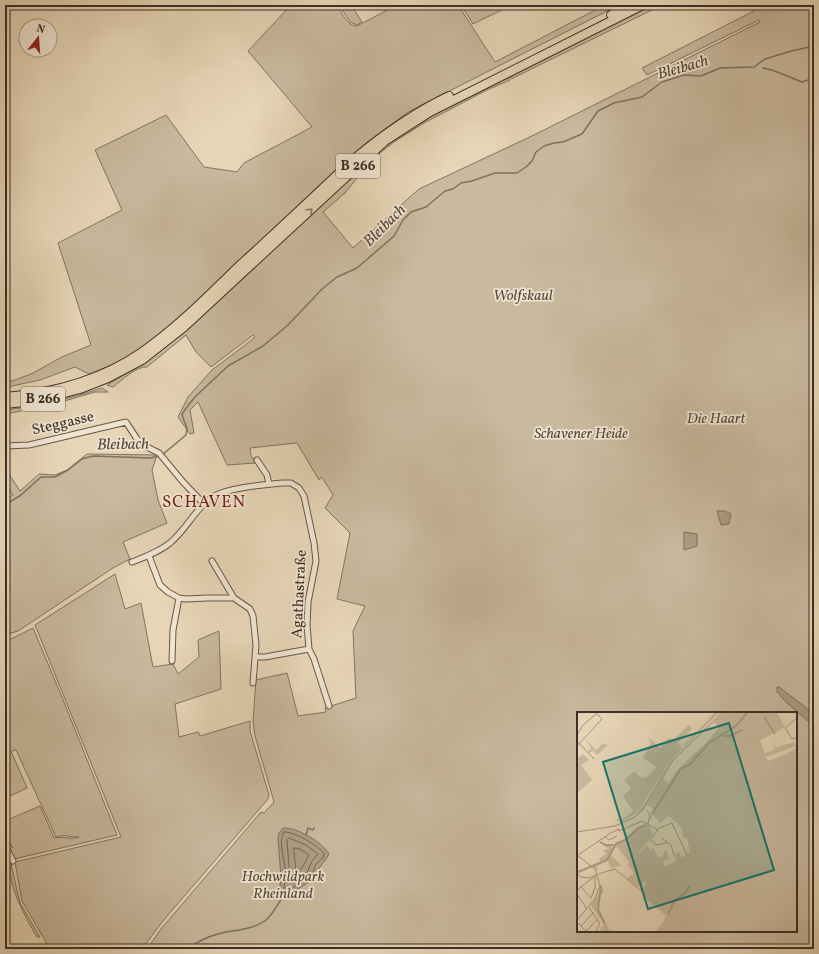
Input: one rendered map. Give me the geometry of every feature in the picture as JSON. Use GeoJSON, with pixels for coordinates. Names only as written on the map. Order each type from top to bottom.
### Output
{"type":"FeatureCollection","features":[{"type":"Feature","properties":{"kind":"main road","name":"B 266"},"geometry":{"type":"LineString","coordinates":[[5,397],[52,390],[76,383],[124,363],[142,352],[177,323],[354,159],[380,137],[427,107],[630,5]]}},
{"type":"Feature","properties":{"kind":"main road","name":"B 266"},"geometry":{"type":"LineString","coordinates":[[5,404],[34,401],[58,396],[108,378],[142,360],[184,327],[385,141],[430,112],[643,5]]}},
{"type":"Feature","properties":{"kind":"street","name":"Steggasse"},"geometry":{"type":"LineString","coordinates":[[5,446],[29,445],[126,422],[141,443],[160,455],[204,504]]}},
{"type":"Feature","properties":{"kind":"street"},"geometry":{"type":"LineString","coordinates":[[258,460],[267,475],[269,484]]}},
{"type":"Feature","properties":{"kind":"street","name":"Agathastraße"},"geometry":{"type":"LineString","coordinates":[[132,562],[149,556],[171,543],[204,504],[216,495],[231,490],[269,484],[291,483],[299,488],[304,496],[314,543],[316,561],[308,602],[307,625],[309,649],[314,659],[329,706]]}},
{"type":"Feature","properties":{"kind":"street"},"geometry":{"type":"LineString","coordinates":[[149,556],[160,585],[168,592],[180,598],[234,598]]}},
{"type":"Feature","properties":{"kind":"street"},"geometry":{"type":"LineString","coordinates":[[212,561],[234,598],[250,609],[253,616],[256,657],[253,683]]}},
{"type":"Feature","properties":{"kind":"street"},"geometry":{"type":"LineString","coordinates":[[172,661],[173,630],[180,598]]}},
{"type":"Feature","properties":{"kind":"street"},"geometry":{"type":"LineString","coordinates":[[256,657],[265,657],[309,649]]}},
{"type":"Feature","properties":{"kind":"street"},"geometry":{"type":"LineString","coordinates":[[5,846],[13,861]]}},
{"type":"Feature","properties":{"kind":"green space"},"geometry":{"type":"Polygon","coordinates":[[[291,5],[337,5],[350,24],[357,26],[397,5],[458,5],[495,62],[605,5],[619,5],[408,112],[366,143],[191,307],[146,345],[121,361],[89,374],[75,367],[40,380],[5,386],[5,382],[31,374],[62,357],[91,345],[58,243],[122,210],[95,150],[166,115],[204,167],[237,172],[244,163],[312,127],[248,51],[291,5]]]}},
{"type":"Feature","properties":{"kind":"green space"},"geometry":{"type":"Polygon","coordinates":[[[339,5],[351,5],[362,22],[357,25],[350,22],[339,5]]]}},
{"type":"Feature","properties":{"kind":"green space"},"geometry":{"type":"Polygon","coordinates":[[[461,5],[512,5],[473,24],[461,5]]]}},
{"type":"Feature","properties":{"kind":"green space"},"geometry":{"type":"Polygon","coordinates":[[[650,5],[662,5],[511,79],[510,76],[650,5]]]}},
{"type":"Feature","properties":{"kind":"green space","name":"Schavener Heide"},"geometry":{"type":"Polygon","coordinates":[[[752,5],[814,5],[814,949],[147,949],[161,929],[261,812],[264,813],[274,802],[255,736],[253,721],[256,680],[287,673],[298,716],[326,712],[325,708],[356,698],[353,631],[365,606],[337,599],[350,533],[325,508],[333,495],[323,479],[321,477],[319,480],[297,443],[250,448],[251,455],[255,463],[227,465],[198,402],[190,410],[194,433],[190,434],[178,417],[188,397],[212,370],[253,339],[255,337],[253,335],[211,367],[196,352],[186,335],[147,367],[134,371],[113,387],[107,385],[149,359],[184,332],[381,148],[416,123],[505,77],[510,80],[487,90],[424,123],[394,142],[380,153],[345,193],[323,212],[353,248],[419,189],[534,135],[760,22],[759,20],[647,75],[642,68],[754,11],[752,5]]]}},
{"type":"Feature","properties":{"kind":"green space"},"geometry":{"type":"Polygon","coordinates":[[[102,388],[108,392],[95,392],[51,405],[5,414],[5,410],[54,402],[102,388]]]}},
{"type":"Feature","properties":{"kind":"green space"},"geometry":{"type":"Polygon","coordinates":[[[87,454],[157,455],[152,470],[158,500],[167,523],[123,542],[130,559],[113,568],[18,631],[5,635],[5,500],[13,495],[5,483],[5,468],[20,491],[39,474],[55,475],[67,470],[87,454]]]}},
{"type":"Feature","properties":{"kind":"green space"},"geometry":{"type":"Polygon","coordinates":[[[115,574],[125,609],[141,603],[153,667],[173,664],[178,674],[199,657],[198,640],[219,631],[221,689],[175,704],[179,737],[198,732],[200,736],[250,721],[250,731],[269,795],[268,799],[162,922],[142,949],[50,949],[22,901],[15,862],[121,837],[35,625],[115,574]]]}},
{"type":"Feature","properties":{"kind":"green space"},"geometry":{"type":"Polygon","coordinates":[[[33,628],[117,835],[14,859],[5,842],[5,839],[13,848],[5,837],[5,821],[40,806],[54,838],[79,837],[59,836],[56,837],[16,750],[11,751],[27,788],[10,796],[5,801],[5,640],[13,638],[33,628]]]}},
{"type":"Feature","properties":{"kind":"green space"},"geometry":{"type":"Polygon","coordinates":[[[11,864],[20,903],[40,937],[37,937],[28,922],[14,891],[10,871],[11,864]]]}},
{"type":"Feature","properties":{"kind":"water"},"geometry":{"type":"Polygon","coordinates":[[[717,511],[725,511],[731,514],[729,524],[721,525],[717,511]]]}},
{"type":"Feature","properties":{"kind":"water"},"geometry":{"type":"Polygon","coordinates":[[[684,532],[697,534],[697,546],[684,550],[684,532]]]}},
{"type":"Feature","properties":{"kind":"water"},"geometry":{"type":"Polygon","coordinates":[[[777,687],[814,714],[814,726],[786,702],[777,692],[777,687]]]}},
{"type":"Feature","properties":{"kind":"water"},"geometry":{"type":"Polygon","coordinates":[[[283,828],[289,828],[309,836],[326,849],[329,854],[320,867],[317,877],[296,890],[284,895],[279,892],[281,878],[278,838],[279,833],[283,828]]]}},
{"type":"Feature","properties":{"kind":"waterway","name":"Bleibach"},"geometry":{"type":"LineString","coordinates":[[162,455],[186,435],[187,428],[182,414],[197,395],[228,366],[263,346],[288,325],[322,289],[337,277],[357,268],[394,236],[403,220],[411,212],[426,207],[445,191],[453,189],[461,183],[495,173],[517,173],[526,167],[532,161],[536,152],[544,146],[563,142],[582,134],[598,111],[614,103],[642,97],[662,82],[684,75],[701,76],[720,68],[754,67],[765,59],[814,46]]}},
{"type":"Feature","properties":{"kind":"waterway"},"geometry":{"type":"LineString","coordinates":[[763,68],[802,82],[814,78]]}},
{"type":"Feature","properties":{"kind":"waterway","name":"Bleibach"},"geometry":{"type":"LineString","coordinates":[[5,505],[21,495],[41,477],[55,477],[68,470],[82,459],[93,456],[150,458],[159,456]]}},
{"type":"Feature","properties":{"kind":"waterway"},"geometry":{"type":"LineString","coordinates":[[306,835],[308,828],[313,830],[314,828]]}},
{"type":"Feature","properties":{"kind":"waterway"},"geometry":{"type":"LineString","coordinates":[[187,949],[210,937],[249,928],[261,923],[271,914],[284,895]]}},
{"type":"Feature","properties":{"kind":"district","name":"SCHAVEN"},"geometry":{"type":"Point","coordinates":[204,502]}},
{"type":"Feature","properties":{"kind":"park label","name":"Wolfskaul"},"geometry":{"type":"Point","coordinates":[523,296]}},
{"type":"Feature","properties":{"kind":"park label","name":"Die Haart"},"geometry":{"type":"Point","coordinates":[716,419]}},
{"type":"Feature","properties":{"kind":"park label","name":"Hochwildpark Rheinland"},"geometry":{"type":"Point","coordinates":[283,886]}}]}
